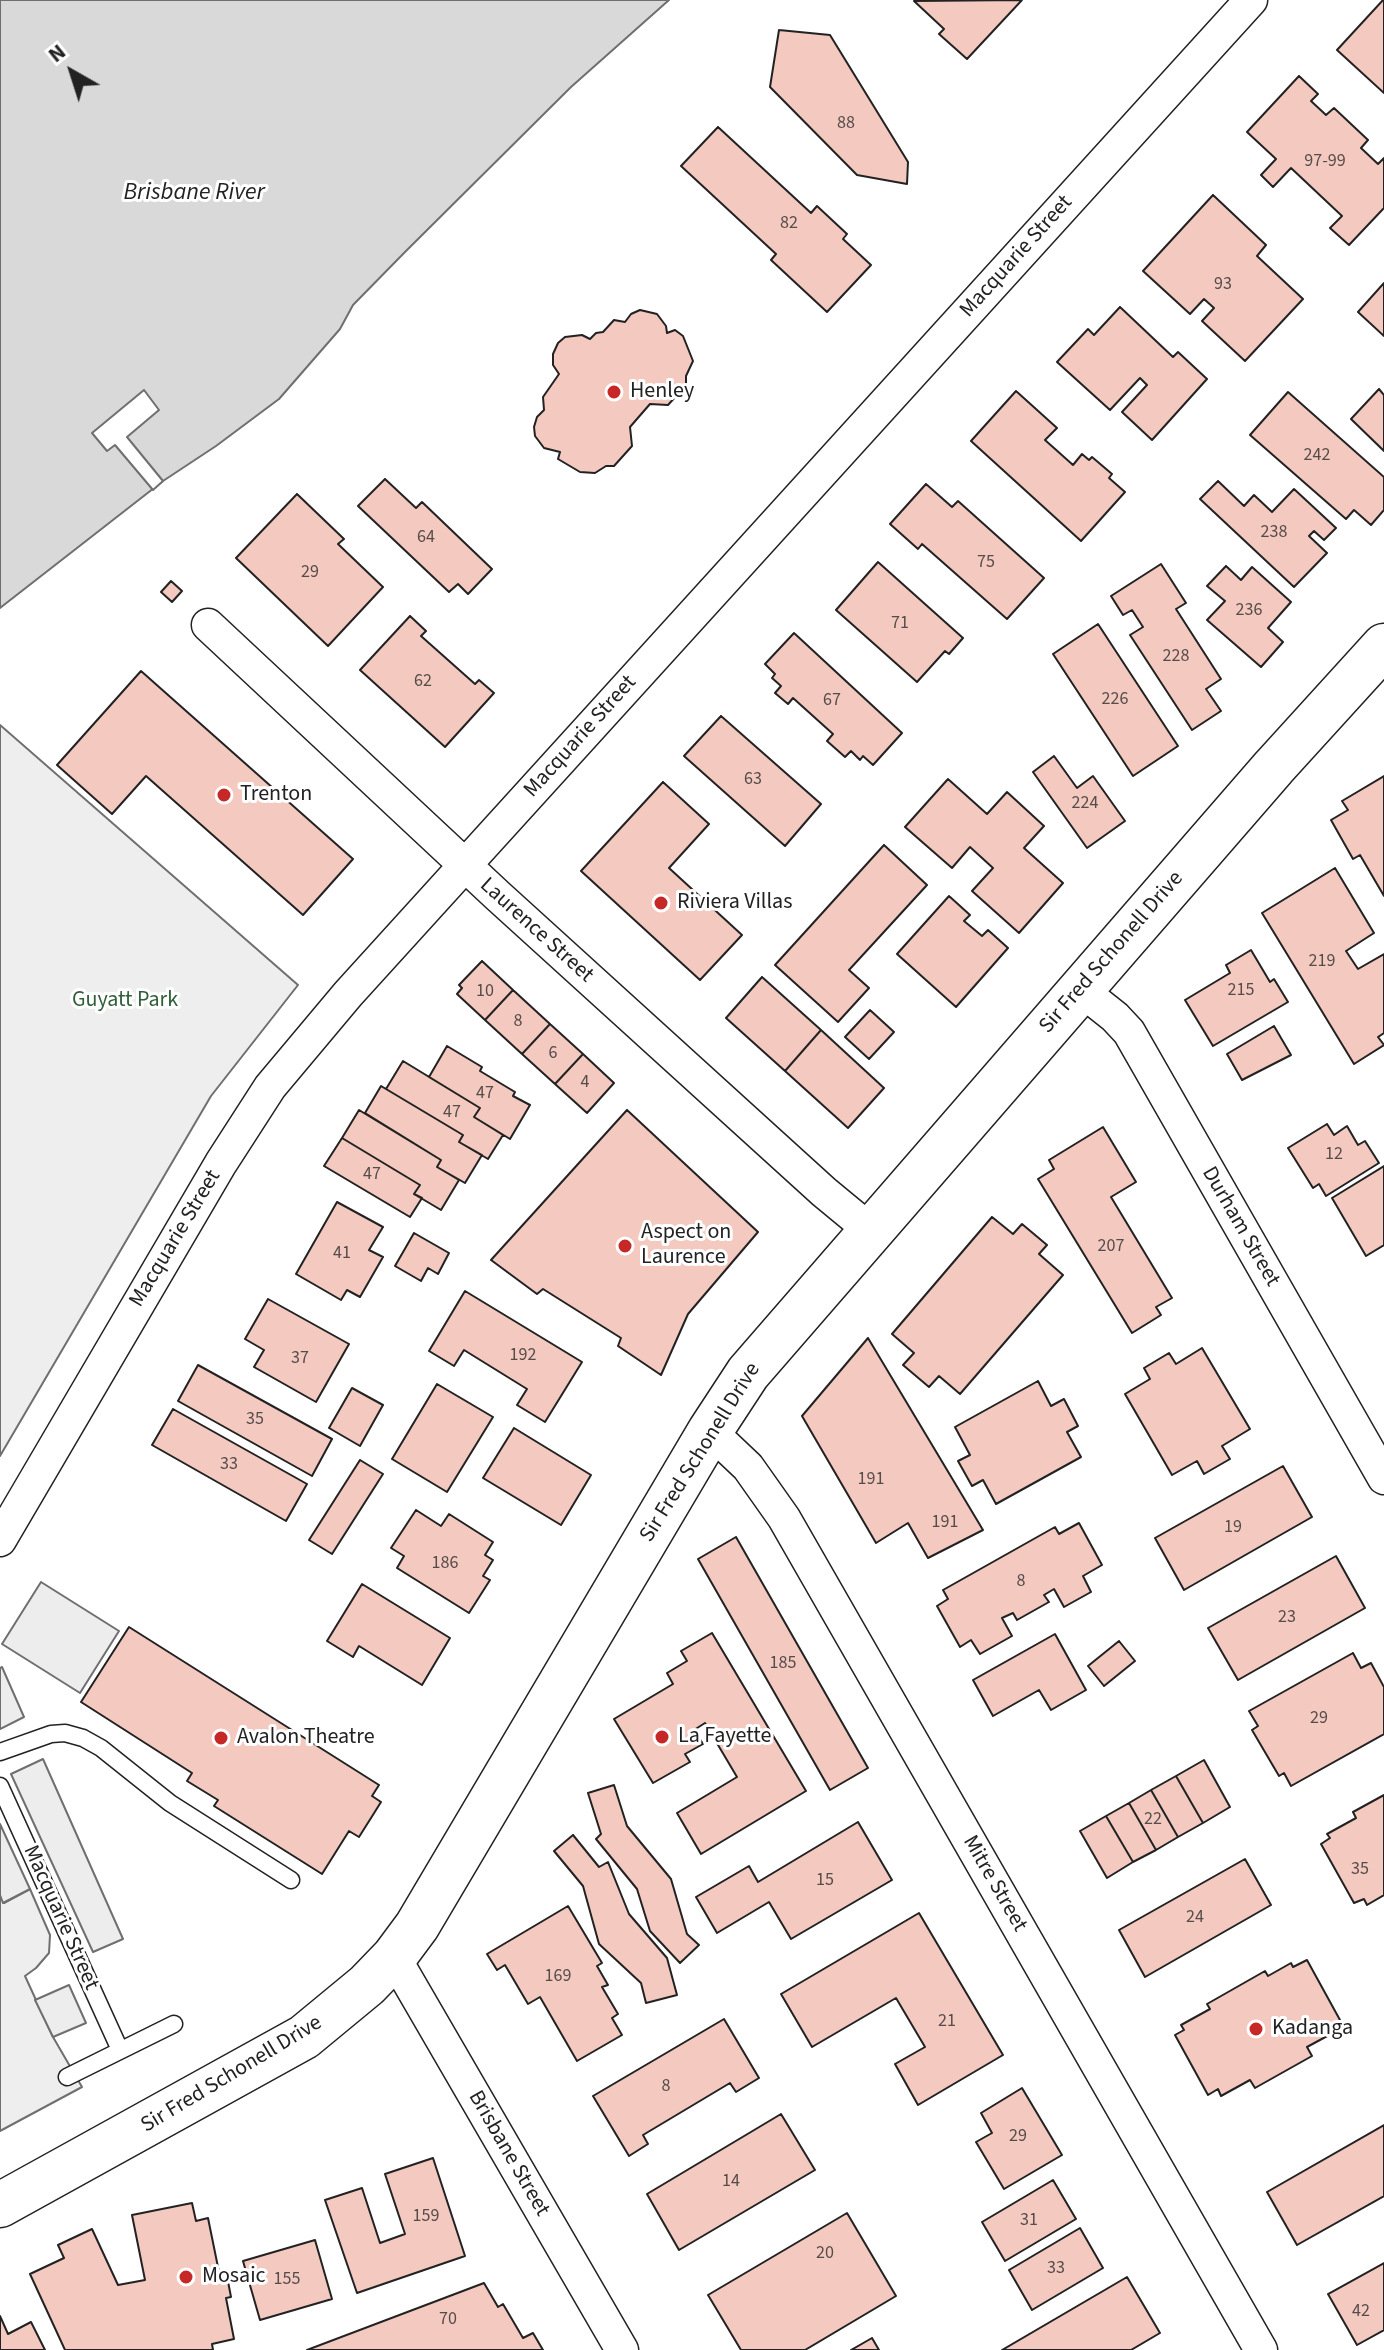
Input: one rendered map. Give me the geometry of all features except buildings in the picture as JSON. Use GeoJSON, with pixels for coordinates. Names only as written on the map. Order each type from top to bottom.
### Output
{"type":"FeatureCollection","features":[{"type":"Feature","properties":{"kind":"main road","name":"Sir Fred Schonell Drive"},"geometry":{"type":"LineString","coordinates":[[0,2205],[304,2037],[367,1985],[394,1957],[417,1926],[710,1431],[748,1373],[1274,767],[1384,646]]}},
{"type":"Feature","properties":{"kind":"street","name":"Macquarie Street"},"geometry":{"type":"LineString","coordinates":[[0,1540],[10,1510],[270,1087],[348,994],[1251,0]]}},
{"type":"Feature","properties":{"kind":"street","name":"Laurence Street"},"geometry":{"type":"LineString","coordinates":[[208,625],[464,866],[824,1192],[870,1230]]}},
{"type":"Feature","properties":{"kind":"street","name":"Durham Street"},"geometry":{"type":"LineString","coordinates":[[1081,990],[1129,1032],[1384,1478]]}},
{"type":"Feature","properties":{"kind":"street","name":"Mitre Street"},"geometry":{"type":"LineString","coordinates":[[710,1431],[748,1467],[784,1518],[1261,2350]]}},
{"type":"Feature","properties":{"kind":"street","name":"Brisbane Street"},"geometry":{"type":"LineString","coordinates":[[394,1957],[622,2350]]}},
{"type":"Feature","properties":{"kind":"lane"},"geometry":{"type":"LineString","coordinates":[[0,1752],[51,1734],[65,1733],[83,1738],[196,1820],[291,1880]]}},
{"type":"Feature","properties":{"kind":"lane","name":"Macquarie Street"},"geometry":{"type":"LineString","coordinates":[[0,1786],[120,2050]]}},
{"type":"Feature","properties":{"kind":"lane"},"geometry":{"type":"LineString","coordinates":[[67,2077],[174,2024]]}},
{"type":"Feature","properties":{"kind":"green space","name":"Guyatt Park"},"geometry":{"type":"Polygon","coordinates":[[[0,725],[298,985],[211,1096],[0,1456],[0,725]]]}},
{"type":"Feature","properties":{"kind":"green space"},"geometry":{"type":"Polygon","coordinates":[[[30,1889],[50,1935],[49,1953],[25,1976],[53,2037],[82,2087],[0,2131],[0,1895],[4,1903],[30,1889]]]}},
{"type":"Feature","properties":{"kind":"shaded area"},"geometry":{"type":"Polygon","coordinates":[[[41,1582],[119,1631],[80,1693],[2,1644],[41,1582]]]}},
{"type":"Feature","properties":{"kind":"shaded area"},"geometry":{"type":"Polygon","coordinates":[[[0,1668],[24,1717],[0,1729],[0,1668]]]}},
{"type":"Feature","properties":{"kind":"shaded area"},"geometry":{"type":"Polygon","coordinates":[[[43,1759],[123,1939],[93,1952],[11,1774],[43,1759]]]}},
{"type":"Feature","properties":{"kind":"shaded area"},"geometry":{"type":"Polygon","coordinates":[[[0,1824],[30,1889],[3,1903],[0,1895],[0,1824]]]}},
{"type":"Feature","properties":{"kind":"shaded area"},"geometry":{"type":"Polygon","coordinates":[[[69,1985],[86,2023],[53,2037],[35,2000],[69,1985]]]}},
{"type":"Feature","properties":{"kind":"water","name":"Brisbane River"},"geometry":{"type":"Polygon","coordinates":[[[0,0],[669,0],[571,87],[353,305],[340,329],[279,399],[163,481],[0,608],[0,0]]]}},
{"type":"Feature","properties":{"kind":"pier"},"geometry":{"type":"Polygon","coordinates":[[[144,390],[159,410],[127,437],[163,481],[153,490],[115,445],[107,451],[92,433],[144,390]]]}},
{"type":"Feature","properties":{"kind":"place","name":"Henley"},"geometry":{"type":"Point","coordinates":[614,392]}},
{"type":"Feature","properties":{"kind":"place","name":"Trenton"},"geometry":{"type":"Point","coordinates":[224,795]}},
{"type":"Feature","properties":{"kind":"place","name":"Riviera Villas"},"geometry":{"type":"Point","coordinates":[661,903]}},
{"type":"Feature","properties":{"kind":"place","name":"Aspect on Laurence"},"geometry":{"type":"Point","coordinates":[625,1246]}},
{"type":"Feature","properties":{"kind":"place","name":"La Fayette"},"geometry":{"type":"Point","coordinates":[662,1737]}},
{"type":"Feature","properties":{"kind":"place","name":"Avalon Theatre"},"geometry":{"type":"Point","coordinates":[221,1738]}},
{"type":"Feature","properties":{"kind":"place","name":"Kadanga"},"geometry":{"type":"Point","coordinates":[1256,2029]}},
{"type":"Feature","properties":{"kind":"place","name":"Mosaic"},"geometry":{"type":"Point","coordinates":[186,2277]}}]}
